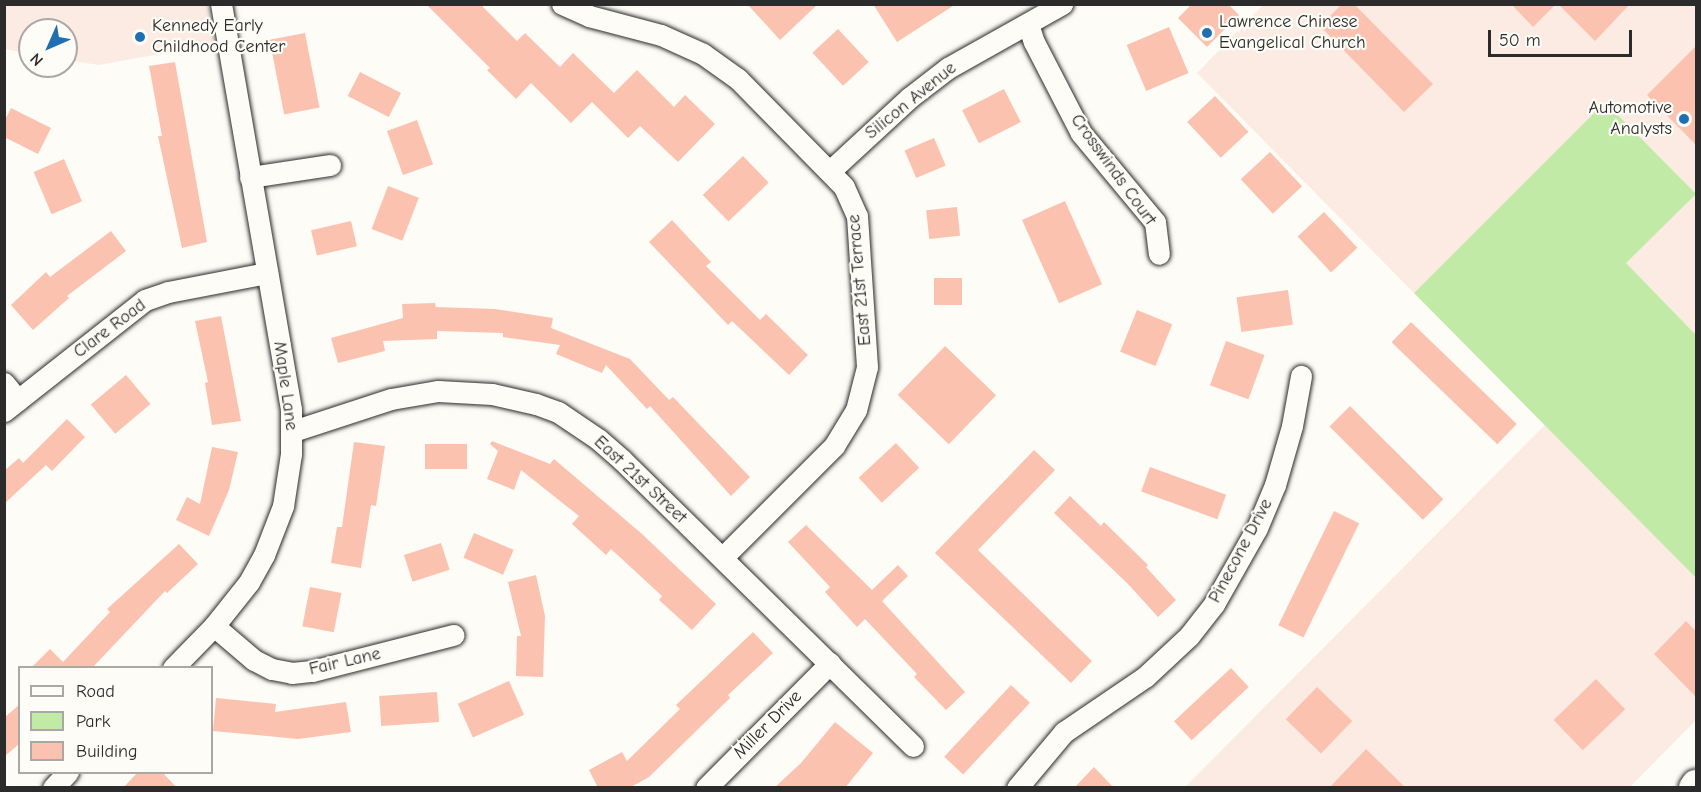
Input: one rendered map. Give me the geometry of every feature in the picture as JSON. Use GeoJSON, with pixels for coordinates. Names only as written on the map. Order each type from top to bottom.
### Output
{"type":"FeatureCollection","features":[{"type":"Feature","properties":{"kind":"street","name":"Maple Lane"},"geometry":{"type":"LineString","coordinates":[[175,666],[214,626],[249,582],[277,526],[289,475],[293,431],[221,4]]}},
{"type":"Feature","properties":{"kind":"street","name":"East 21st Terrace"},"geometry":{"type":"LineString","coordinates":[[562,4],[589,16],[661,35],[703,54],[738,79],[830,171],[851,198],[857,216],[867,367],[862,392],[847,428],[834,446],[722,558]]}},
{"type":"Feature","properties":{"kind":"street","name":"Silicon Avenue"},"geometry":{"type":"LineString","coordinates":[[830,171],[909,98],[948,68],[1062,4]]}},
{"type":"Feature","properties":{"kind":"street","name":"Crosswinds Court"},"geometry":{"type":"LineString","coordinates":[[1028,24],[1034,42],[1081,133],[1155,222],[1159,254]]}},
{"type":"Feature","properties":{"kind":"street"},"geometry":{"type":"LineString","coordinates":[[250,177],[330,165]]}},
{"type":"Feature","properties":{"kind":"street","name":"Clare Road"},"geometry":{"type":"LineString","coordinates":[[11,406],[145,300],[168,292],[267,273]]}},
{"type":"Feature","properties":{"kind":"street","name":"Pinecone Drive"},"geometry":{"type":"LineString","coordinates":[[1017,788],[1064,732],[1145,677],[1189,636],[1214,604],[1257,528],[1275,485],[1292,426],[1301,376]]}},
{"type":"Feature","properties":{"kind":"street"},"geometry":{"type":"LineString","coordinates":[[4,383],[11,406]]}},
{"type":"Feature","properties":{"kind":"street","name":"East 21st Street"},"geometry":{"type":"LineString","coordinates":[[293,431],[391,399],[416,394],[466,391],[536,404],[558,412],[598,439],[831,663],[913,746]]}},
{"type":"Feature","properties":{"kind":"street","name":"Fair Lane"},"geometry":{"type":"LineString","coordinates":[[214,626],[254,660],[272,669],[292,673],[312,671],[453,635]]}},
{"type":"Feature","properties":{"kind":"street","name":"Miller Drive"},"geometry":{"type":"LineString","coordinates":[[706,788],[831,663]]}},
{"type":"Feature","properties":{"kind":"street"},"geometry":{"type":"LineString","coordinates":[[53,788],[66,774]]}},
{"type":"Feature","properties":{"kind":"shaded area","name":"Kennedy Early Childhood Center"},"geometry":{"type":"Polygon","coordinates":[[[4,5],[208,5],[214,44],[99,65],[78,62],[78,18],[18,18],[18,52],[5,49],[4,5]]]}},
{"type":"Feature","properties":{"kind":"shaded area"},"geometry":{"type":"Polygon","coordinates":[[[1263,5],[1696,5],[1696,335],[1626,263],[1605,102],[1414,293],[1197,73],[1263,5]]]}},
{"type":"Feature","properties":{"kind":"shaded area"},"geometry":{"type":"Polygon","coordinates":[[[1545,425],[1696,578],[1696,720],[1630,787],[1184,788],[1545,425]]]}},
{"type":"Feature","properties":{"kind":"green space"},"geometry":{"type":"Polygon","coordinates":[[[1605,102],[1696,194],[1626,263],[1696,335],[1696,578],[1414,293],[1605,102]]]}},
{"type":"Feature","properties":{"kind":"building"},"geometry":{"type":"Polygon","coordinates":[[[426,4],[480,4],[517,41],[525,33],[560,67],[573,53],[614,93],[637,70],[674,107],[685,95],[715,124],[678,162],[640,126],[628,138],[592,102],[571,123],[531,83],[516,99],[487,70],[490,68],[426,4]]]}},
{"type":"Feature","properties":{"kind":"building"},"geometry":{"type":"Polygon","coordinates":[[[747,4],[818,4],[780,40],[747,4]]]}},
{"type":"Feature","properties":{"kind":"building"},"geometry":{"type":"Polygon","coordinates":[[[873,4],[956,4],[897,42],[873,4]]]}},
{"type":"Feature","properties":{"kind":"building","name":"Lawrence Chinese Evangelical Church"},"geometry":{"type":"Polygon","coordinates":[[[1192,4],[1228,4],[1239,15],[1207,47],[1178,18],[1192,4]]]}},
{"type":"Feature","properties":{"kind":"building"},"geometry":{"type":"Polygon","coordinates":[[[1342,4],[1354,4],[1433,84],[1404,112],[1320,26],[1342,4]]]}},
{"type":"Feature","properties":{"kind":"building"},"geometry":{"type":"Polygon","coordinates":[[[1511,4],[1556,4],[1533,27],[1511,4]]]}},
{"type":"Feature","properties":{"kind":"building"},"geometry":{"type":"Polygon","coordinates":[[[1558,4],[1630,4],[1595,41],[1558,4]]]}},
{"type":"Feature","properties":{"kind":"building"},"geometry":{"type":"Polygon","coordinates":[[[1169,27],[1189,73],[1146,91],[1127,45],[1169,27]]]}},
{"type":"Feature","properties":{"kind":"building"},"geometry":{"type":"Polygon","coordinates":[[[838,29],[869,62],[843,86],[812,53],[838,29]]]}},
{"type":"Feature","properties":{"kind":"building"},"geometry":{"type":"Polygon","coordinates":[[[305,33],[320,108],[284,114],[270,40],[305,33]]]}},
{"type":"Feature","properties":{"kind":"building","name":"Automotive Analysts"},"geometry":{"type":"Polygon","coordinates":[[[1696,46],[1696,145],[1647,95],[1696,46]]]}},
{"type":"Feature","properties":{"kind":"building"},"geometry":{"type":"Polygon","coordinates":[[[175,62],[207,242],[182,248],[158,136],[162,136],[149,66],[175,62]]]}},
{"type":"Feature","properties":{"kind":"building"},"geometry":{"type":"Polygon","coordinates":[[[360,72],[401,93],[389,117],[348,96],[360,72]]]}},
{"type":"Feature","properties":{"kind":"building"},"geometry":{"type":"Polygon","coordinates":[[[1004,89],[1021,122],[979,143],[962,110],[1004,89]]]}},
{"type":"Feature","properties":{"kind":"building"},"geometry":{"type":"Polygon","coordinates":[[[1215,96],[1248,132],[1221,158],[1187,122],[1215,96]]]}},
{"type":"Feature","properties":{"kind":"building"},"geometry":{"type":"Polygon","coordinates":[[[11,108],[51,128],[38,154],[4,137],[4,122],[11,108]]]}},
{"type":"Feature","properties":{"kind":"building"},"geometry":{"type":"Polygon","coordinates":[[[417,120],[433,164],[403,175],[387,131],[417,120]]]}},
{"type":"Feature","properties":{"kind":"building"},"geometry":{"type":"Polygon","coordinates":[[[934,138],[946,166],[916,178],[905,151],[934,138]]]}},
{"type":"Feature","properties":{"kind":"building"},"geometry":{"type":"Polygon","coordinates":[[[1270,152],[1302,186],[1273,214],[1241,179],[1270,152]]]}},
{"type":"Feature","properties":{"kind":"building"},"geometry":{"type":"Polygon","coordinates":[[[743,156],[769,183],[728,222],[703,195],[743,156]]]}},
{"type":"Feature","properties":{"kind":"building"},"geometry":{"type":"Polygon","coordinates":[[[64,159],[82,201],[52,214],[34,172],[64,159]]]}},
{"type":"Feature","properties":{"kind":"building"},"geometry":{"type":"Polygon","coordinates":[[[388,186],[419,198],[402,241],[372,229],[388,186]]]}},
{"type":"Feature","properties":{"kind":"building"},"geometry":{"type":"Polygon","coordinates":[[[1065,201],[1102,284],[1059,303],[1022,220],[1065,201]]]}},
{"type":"Feature","properties":{"kind":"building"},"geometry":{"type":"Polygon","coordinates":[[[957,207],[960,236],[929,239],[926,210],[957,207]]]}},
{"type":"Feature","properties":{"kind":"building"},"geometry":{"type":"Polygon","coordinates":[[[1324,212],[1357,248],[1331,272],[1298,237],[1324,212]]]}},
{"type":"Feature","properties":{"kind":"building"},"geometry":{"type":"Polygon","coordinates":[[[672,220],[711,262],[706,266],[760,320],[766,314],[808,355],[789,375],[732,321],[728,325],[649,242],[672,220]]]}},
{"type":"Feature","properties":{"kind":"building"},"geometry":{"type":"Polygon","coordinates":[[[351,221],[357,246],[317,256],[311,230],[351,221]]]}},
{"type":"Feature","properties":{"kind":"building"},"geometry":{"type":"Polygon","coordinates":[[[111,231],[126,251],[67,296],[69,298],[33,330],[11,305],[46,272],[50,277],[111,231]]]}},
{"type":"Feature","properties":{"kind":"building"},"geometry":{"type":"Polygon","coordinates":[[[934,278],[962,278],[962,305],[934,305],[934,278]]]}},
{"type":"Feature","properties":{"kind":"building"},"geometry":{"type":"Polygon","coordinates":[[[1288,290],[1293,325],[1241,332],[1237,297],[1288,290]]]}},
{"type":"Feature","properties":{"kind":"building"},"geometry":{"type":"Polygon","coordinates":[[[435,303],[436,307],[495,309],[553,318],[551,328],[630,359],[669,400],[673,397],[750,477],[731,496],[650,406],[647,409],[606,365],[602,373],[556,354],[560,345],[503,337],[503,333],[437,331],[437,339],[383,341],[385,351],[338,363],[331,338],[403,318],[402,304],[435,303]]]}},
{"type":"Feature","properties":{"kind":"building"},"geometry":{"type":"Polygon","coordinates":[[[1137,310],[1172,324],[1155,366],[1120,352],[1137,310]]]}},
{"type":"Feature","properties":{"kind":"building"},"geometry":{"type":"Polygon","coordinates":[[[221,316],[241,421],[212,425],[205,383],[208,382],[195,321],[221,316]]]}},
{"type":"Feature","properties":{"kind":"building"},"geometry":{"type":"Polygon","coordinates":[[[1411,322],[1517,424],[1497,444],[1392,342],[1411,322]]]}},
{"type":"Feature","properties":{"kind":"building"},"geometry":{"type":"Polygon","coordinates":[[[1226,341],[1265,355],[1248,399],[1210,385],[1226,341]]]}},
{"type":"Feature","properties":{"kind":"building"},"geometry":{"type":"Polygon","coordinates":[[[945,346],[996,395],[949,444],[898,395],[945,346]]]}},
{"type":"Feature","properties":{"kind":"building"},"geometry":{"type":"Polygon","coordinates":[[[126,375],[150,404],[115,434],[91,405],[126,375]]]}},
{"type":"Feature","properties":{"kind":"building"},"geometry":{"type":"Polygon","coordinates":[[[1350,406],[1443,499],[1423,520],[1329,427],[1350,406]]]}},
{"type":"Feature","properties":{"kind":"building"},"geometry":{"type":"Polygon","coordinates":[[[67,419],[85,437],[52,471],[46,465],[4,504],[4,471],[19,458],[23,463],[67,419]]]}},
{"type":"Feature","properties":{"kind":"building"},"geometry":{"type":"Polygon","coordinates":[[[492,441],[550,464],[554,459],[642,534],[716,604],[692,630],[659,600],[662,596],[611,549],[606,555],[572,524],[579,516],[521,470],[514,490],[487,479],[498,451],[490,444],[492,441]]]}},
{"type":"Feature","properties":{"kind":"building"},"geometry":{"type":"Polygon","coordinates":[[[354,442],[385,446],[376,506],[371,505],[361,568],[331,563],[337,527],[342,527],[354,442]]]}},
{"type":"Feature","properties":{"kind":"building"},"geometry":{"type":"Polygon","coordinates":[[[896,443],[919,468],[882,503],[859,478],[896,443]]]}},
{"type":"Feature","properties":{"kind":"building"},"geometry":{"type":"Polygon","coordinates":[[[425,444],[467,444],[467,469],[425,469],[425,444]]]}},
{"type":"Feature","properties":{"kind":"building"},"geometry":{"type":"Polygon","coordinates":[[[212,447],[238,452],[229,490],[209,536],[176,520],[187,497],[200,504],[212,447]]]}},
{"type":"Feature","properties":{"kind":"building"},"geometry":{"type":"Polygon","coordinates":[[[1034,450],[1055,470],[978,550],[1092,661],[1071,683],[935,553],[1034,450]]]}},
{"type":"Feature","properties":{"kind":"building"},"geometry":{"type":"Polygon","coordinates":[[[1150,467],[1226,495],[1217,519],[1141,491],[1150,467]]]}},
{"type":"Feature","properties":{"kind":"building"},"geometry":{"type":"Polygon","coordinates":[[[1070,496],[1101,526],[1104,522],[1148,565],[1146,567],[1176,600],[1158,617],[1129,585],[1054,513],[1070,496]]]}},
{"type":"Feature","properties":{"kind":"building"},"geometry":{"type":"Polygon","coordinates":[[[1334,511],[1359,523],[1303,637],[1278,625],[1334,511]]]}},
{"type":"Feature","properties":{"kind":"building"},"geometry":{"type":"Polygon","coordinates":[[[806,525],[872,590],[898,565],[908,576],[882,601],[965,692],[946,710],[914,677],[917,674],[865,619],[857,627],[825,592],[830,587],[788,542],[806,525]]]}},
{"type":"Feature","properties":{"kind":"building"},"geometry":{"type":"Polygon","coordinates":[[[474,533],[514,550],[503,575],[463,558],[474,533]]]}},
{"type":"Feature","properties":{"kind":"building"},"geometry":{"type":"Polygon","coordinates":[[[441,543],[450,570],[413,582],[404,555],[441,543]]]}},
{"type":"Feature","properties":{"kind":"building"},"geometry":{"type":"Polygon","coordinates":[[[179,544],[198,564],[167,593],[165,591],[94,666],[33,666],[50,649],[63,662],[110,612],[107,609],[179,544]]]}},
{"type":"Feature","properties":{"kind":"building"},"geometry":{"type":"Polygon","coordinates":[[[536,575],[545,616],[543,677],[516,676],[517,636],[521,636],[508,582],[536,575]]]}},
{"type":"Feature","properties":{"kind":"building"},"geometry":{"type":"Polygon","coordinates":[[[310,587],[341,593],[334,632],[302,626],[310,587]]]}},
{"type":"Feature","properties":{"kind":"building"},"geometry":{"type":"Polygon","coordinates":[[[1686,621],[1696,631],[1696,697],[1654,654],[1686,621]]]}},
{"type":"Feature","properties":{"kind":"building"},"geometry":{"type":"Polygon","coordinates":[[[753,632],[773,653],[728,695],[730,698],[649,777],[629,788],[598,788],[589,770],[622,752],[627,761],[680,709],[676,705],[753,632]]]}},
{"type":"Feature","properties":{"kind":"building"},"geometry":{"type":"Polygon","coordinates":[[[1231,668],[1249,687],[1192,740],[1174,721],[1231,668]]]}},
{"type":"Feature","properties":{"kind":"building"},"geometry":{"type":"Polygon","coordinates":[[[1596,679],[1625,709],[1583,750],[1554,720],[1596,679]]]}},
{"type":"Feature","properties":{"kind":"building"},"geometry":{"type":"Polygon","coordinates":[[[509,681],[524,715],[473,738],[458,704],[509,681]]]}},
{"type":"Feature","properties":{"kind":"building"},"geometry":{"type":"Polygon","coordinates":[[[1011,685],[1030,703],[963,774],[944,757],[1011,685]]]}},
{"type":"Feature","properties":{"kind":"building"},"geometry":{"type":"Polygon","coordinates":[[[1317,687],[1352,721],[1321,753],[1286,719],[1317,687]]]}},
{"type":"Feature","properties":{"kind":"building"},"geometry":{"type":"Polygon","coordinates":[[[437,692],[439,722],[381,726],[379,696],[437,692]]]}},
{"type":"Feature","properties":{"kind":"building"},"geometry":{"type":"Polygon","coordinates":[[[216,698],[276,704],[275,712],[346,702],[351,732],[298,739],[213,731],[216,698]]]}},
{"type":"Feature","properties":{"kind":"building"},"geometry":{"type":"Polygon","coordinates":[[[18,706],[18,745],[4,757],[4,718],[18,706]]]}},
{"type":"Feature","properties":{"kind":"building"},"geometry":{"type":"Polygon","coordinates":[[[835,722],[873,753],[845,788],[774,788],[801,763],[835,722]]]}},
{"type":"Feature","properties":{"kind":"building"},"geometry":{"type":"Polygon","coordinates":[[[1366,749],[1406,788],[1329,788],[1366,749]]]}},
{"type":"Feature","properties":{"kind":"building"},"geometry":{"type":"Polygon","coordinates":[[[1094,767],[1114,788],[1074,788],[1094,767]]]}},
{"type":"Feature","properties":{"kind":"building"},"geometry":{"type":"Polygon","coordinates":[[[136,774],[164,774],[177,788],[123,788],[136,774]]]}},
{"type":"Feature","properties":{"kind":"place","name":"Lawrence Chinese Evangelical Church"},"geometry":{"type":"Point","coordinates":[1207,33]}},
{"type":"Feature","properties":{"kind":"place","name":"Kennedy Early Childhood Center"},"geometry":{"type":"Point","coordinates":[140,37]}},
{"type":"Feature","properties":{"kind":"place","name":"Automotive Analysts"},"geometry":{"type":"Point","coordinates":[1684,119]}}]}
